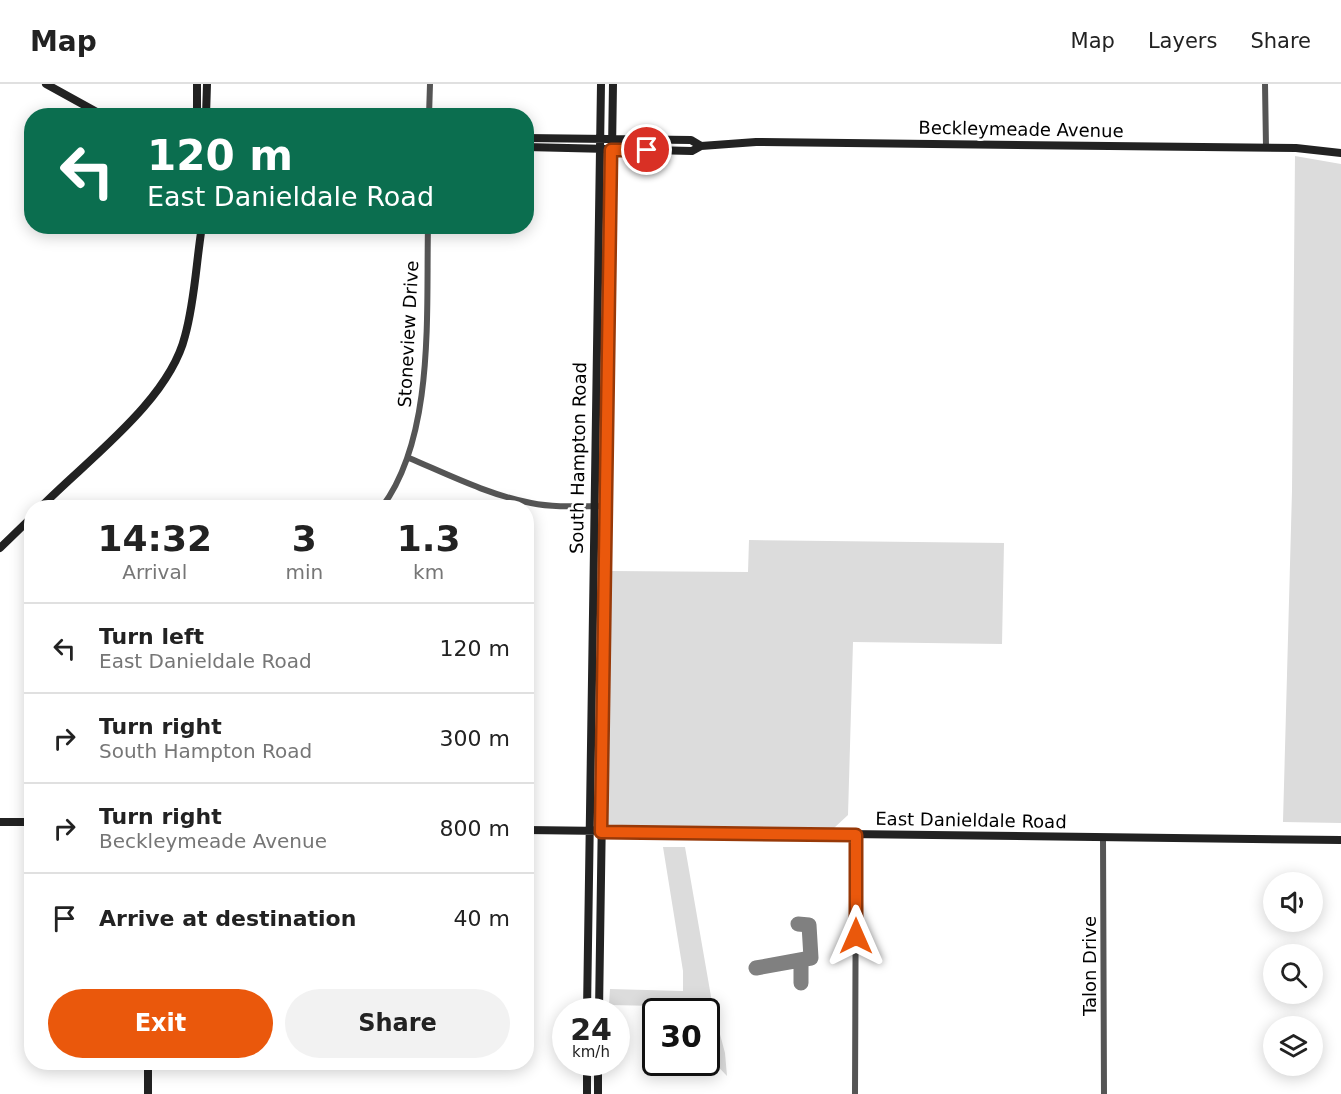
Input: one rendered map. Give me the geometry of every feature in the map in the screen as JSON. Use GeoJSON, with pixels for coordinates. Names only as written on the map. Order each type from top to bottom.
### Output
{"type":"FeatureCollection","features":[{"type":"Feature","properties":{"kind":"street"},"geometry":{"type":"LineString","coordinates":[[46,84],[90,108]]}},
{"type":"Feature","properties":{"kind":"street"},"geometry":{"type":"LineString","coordinates":[[197,84],[197,108]]}},
{"type":"Feature","properties":{"kind":"street"},"geometry":{"type":"LineString","coordinates":[[206,108],[207,84]]}},
{"type":"Feature","properties":{"kind":"street"},"geometry":{"type":"LineString","coordinates":[[429,108],[430,84]]}},
{"type":"Feature","properties":{"kind":"street","name":"South Hampton Road"},"geometry":{"type":"LineString","coordinates":[[587,998],[602,84]]}},
{"type":"Feature","properties":{"kind":"street","name":"South Hampton Road"},"geometry":{"type":"LineString","coordinates":[[599,998],[613,84]]}},
{"type":"Feature","properties":{"kind":"street"},"geometry":{"type":"LineString","coordinates":[[1265,84],[1266,147]]}},
{"type":"Feature","properties":{"kind":"street"},"geometry":{"type":"LineString","coordinates":[[600,168],[593,156],[580,144],[601,121]]}},
{"type":"Feature","properties":{"kind":"street","name":"Beckleymeade Avenue"},"geometry":{"type":"LineString","coordinates":[[534,139],[580,144],[600,149],[611,145],[691,140],[701,146],[756,142],[1266,147],[1341,153]]}},
{"type":"Feature","properties":{"kind":"street","name":"Beckleymeade Avenue"},"geometry":{"type":"LineString","coordinates":[[534,147],[580,144],[600,140],[611,145]]}},
{"type":"Feature","properties":{"kind":"street"},"geometry":{"type":"LineString","coordinates":[[48,500],[118,434],[166,376],[185,338],[194,296],[201,234]]}},
{"type":"Feature","properties":{"kind":"street","name":"Stoneview Drive"},"geometry":{"type":"LineString","coordinates":[[386,500],[409,458],[421,408],[428,234]]}},
{"type":"Feature","properties":{"kind":"street"},"geometry":{"type":"LineString","coordinates":[[409,458],[504,496],[526,500]]}},
{"type":"Feature","properties":{"kind":"street"},"geometry":{"type":"LineString","coordinates":[[534,502],[558,506],[606,506]]}},
{"type":"Feature","properties":{"kind":"street"},"geometry":{"type":"LineString","coordinates":[[0,548],[24,525]]}},
{"type":"Feature","properties":{"kind":"street"},"geometry":{"type":"LineString","coordinates":[[592,666],[603,666]]}},
{"type":"Feature","properties":{"kind":"street"},"geometry":{"type":"LineString","coordinates":[[0,822],[24,822]]}},
{"type":"Feature","properties":{"kind":"street","name":"East Danieldale Road"},"geometry":{"type":"LineString","coordinates":[[534,830],[1341,840]]}},
{"type":"Feature","properties":{"kind":"street"},"geometry":{"type":"LineString","coordinates":[[855,1094],[856,835]]}},
{"type":"Feature","properties":{"kind":"street","name":"Talon Drive"},"geometry":{"type":"LineString","coordinates":[[1103,838],[1104,1094]]}},
{"type":"Feature","properties":{"kind":"street"},"geometry":{"type":"LineString","coordinates":[[588,962],[599,963]]}},
{"type":"Feature","properties":{"kind":"street"},"geometry":{"type":"LineString","coordinates":[[148,1070],[148,1094]]}},
{"type":"Feature","properties":{"kind":"street"},"geometry":{"type":"LineString","coordinates":[[587,1076],[587,1094]]}},
{"type":"Feature","properties":{"kind":"street"},"geometry":{"type":"LineString","coordinates":[[598,1076],[598,1094]]}},
{"type":"Feature","properties":{"kind":"shaded area"},"geometry":{"type":"Polygon","coordinates":[[[1295,156],[1341,164],[1341,823],[1283,822],[1292,491],[1295,156]]]}},
{"type":"Feature","properties":{"kind":"shaded area"},"geometry":{"type":"Polygon","coordinates":[[[749,540],[1004,543],[1002,644],[853,642],[848,815],[834,828],[607,826],[611,571],[748,572],[749,540]]]}},
{"type":"Feature","properties":{"kind":"shaded area"},"geometry":{"type":"Polygon","coordinates":[[[663,847],[685,847],[711,998],[642,998],[642,1006],[630,1005],[630,998],[609,998],[610,989],[683,991],[683,971],[663,847]]]}},
{"type":"Feature","properties":{"kind":"shaded area"},"geometry":{"type":"Polygon","coordinates":[[[720,1034],[725,1053],[727,1076],[720,1069],[720,1034]]]}},
{"type":"Feature","properties":{"kind":"taxiway"},"geometry":{"type":"LineString","coordinates":[[756,968],[811,958],[809,925],[798,924]]}},
{"type":"Feature","properties":{"kind":"taxiway"},"geometry":{"type":"LineString","coordinates":[[797,962],[801,966],[801,983]]}},
{"type":"Feature","properties":{"kind":"route"},"geometry":{"type":"LineString","coordinates":[[647,150],[611,150],[601,832],[856,835],[856,936]]}}]}
